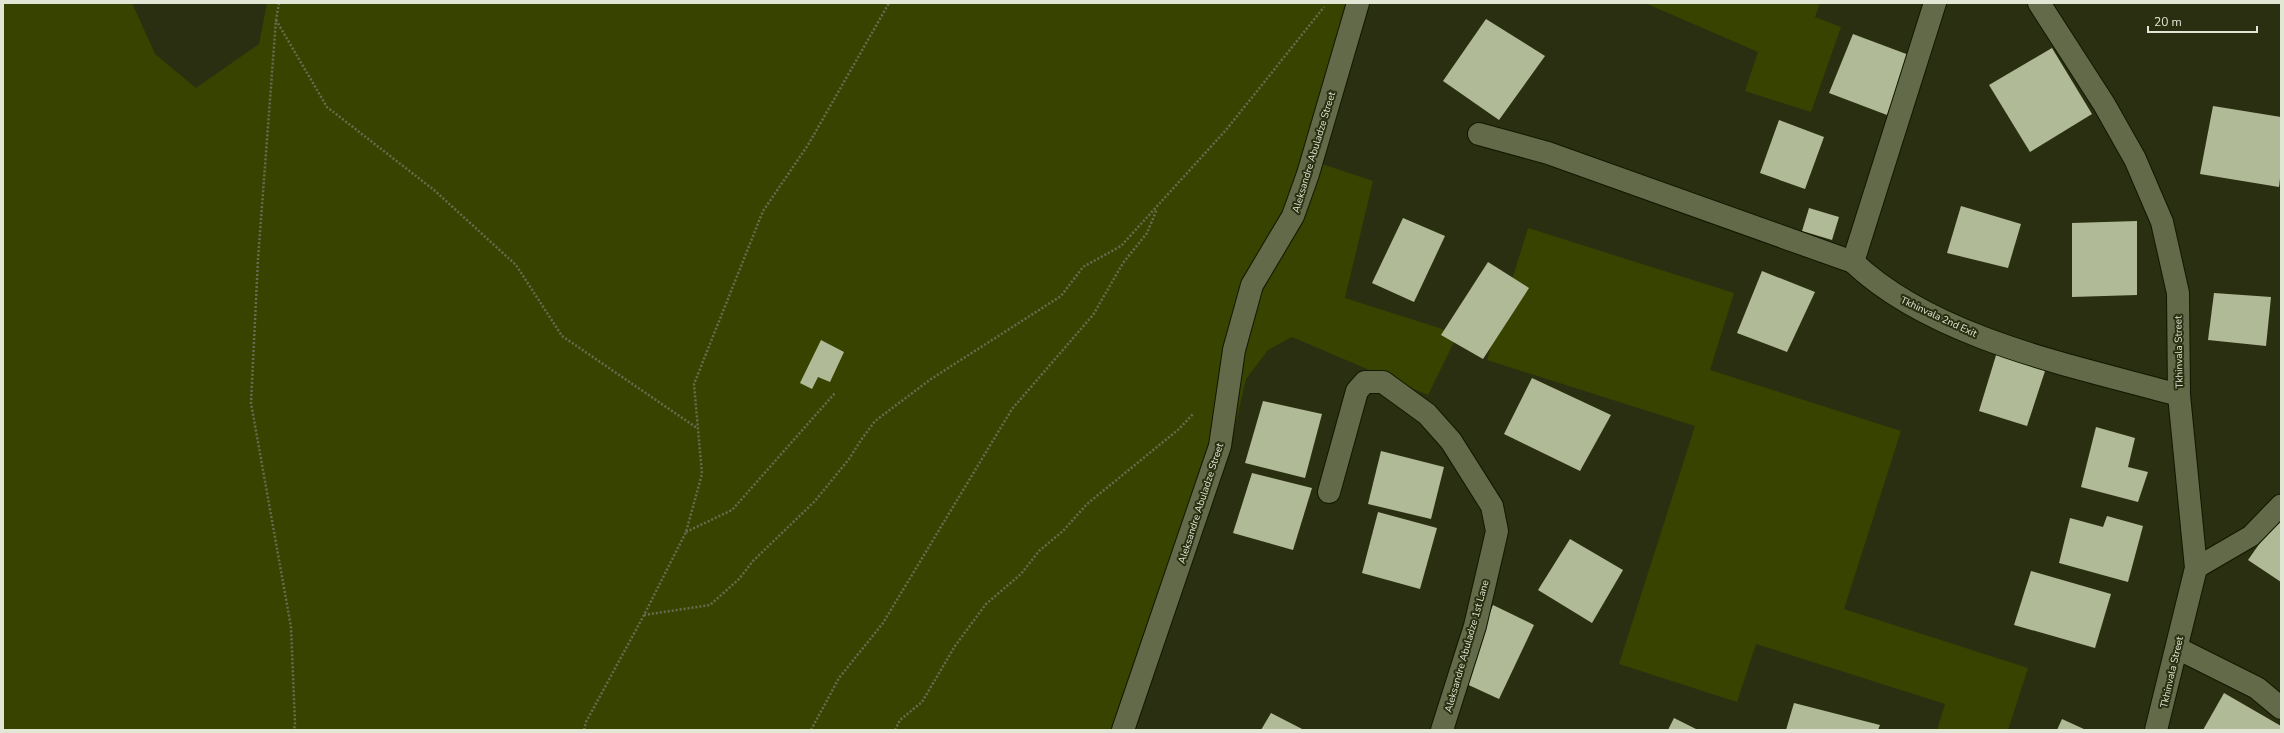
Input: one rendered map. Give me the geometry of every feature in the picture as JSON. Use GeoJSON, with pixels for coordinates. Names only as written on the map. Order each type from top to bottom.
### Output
{"type":"FeatureCollection","features":[{"type":"Feature","properties":{"kind":"street","name":"Aleksandre Abuladze Street"},"geometry":{"type":"LineString","coordinates":[[1123,730],[1220,446],[1234,350],[1252,285],[1293,216],[1308,174],[1358,3]]}},
{"type":"Feature","properties":{"kind":"street"},"geometry":{"type":"LineString","coordinates":[[1479,134],[1548,153],[1853,262],[1935,3]]}},
{"type":"Feature","properties":{"kind":"street","name":"Tkhinvala Street"},"geometry":{"type":"LineString","coordinates":[[2039,3],[2104,104],[2128,145],[2162,222],[2178,293],[2179,395],[2196,568],[2156,730]]}},
{"type":"Feature","properties":{"kind":"street","name":"Tkhinvala 2nd Exit"},"geometry":{"type":"LineString","coordinates":[[1853,262],[1873,281],[1910,304],[1978,335],[2049,359],[2179,395]]}},
{"type":"Feature","properties":{"kind":"street","name":"Aleksandre Abuladze 1st Lane"},"geometry":{"type":"LineString","coordinates":[[1329,492],[1357,391],[1365,382],[1383,382],[1427,414],[1451,441],[1492,506],[1497,530],[1492,553],[1474,626],[1442,730]]}},
{"type":"Feature","properties":{"kind":"street"},"geometry":{"type":"LineString","coordinates":[[2177,648],[2257,688],[2281,708]]}},
{"type":"Feature","properties":{"kind":"lane"},"geometry":{"type":"LineString","coordinates":[[2196,568],[2251,536],[2281,505]]}},
{"type":"Feature","properties":{"kind":"path"},"geometry":{"type":"LineString","coordinates":[[279,3],[276,20],[258,259],[252,403],[291,627],[296,723],[294,730]]}},
{"type":"Feature","properties":{"kind":"path"},"geometry":{"type":"LineString","coordinates":[[584,730],[586,722],[644,615],[686,532],[702,474],[694,384],[763,211],[808,145],[889,3]]}},
{"type":"Feature","properties":{"kind":"path"},"geometry":{"type":"LineString","coordinates":[[644,615],[710,605],[738,579],[753,561],[815,501],[849,459],[860,440],[875,421],[931,379],[1061,296],[1083,267],[1120,246],[1226,130],[1326,3]]}},
{"type":"Feature","properties":{"kind":"path"},"geometry":{"type":"LineString","coordinates":[[276,20],[328,107],[434,190],[516,265],[562,336],[697,428]]}},
{"type":"Feature","properties":{"kind":"path"},"geometry":{"type":"LineString","coordinates":[[812,730],[839,678],[883,623],[1012,409],[1093,316],[1123,263],[1148,233],[1158,206]]}},
{"type":"Feature","properties":{"kind":"path"},"geometry":{"type":"LineString","coordinates":[[895,730],[900,720],[922,702],[955,646],[986,604],[1021,574],[1039,551],[1063,531],[1087,504],[1179,429],[1197,410],[1209,402],[1229,382]]}},
{"type":"Feature","properties":{"kind":"path"},"geometry":{"type":"LineString","coordinates":[[686,532],[732,510],[835,393]]}},
{"type":"Feature","properties":{"kind":"green space"},"geometry":{"type":"Polygon","coordinates":[[[3,3],[132,3],[155,54],[196,88],[259,44],[267,3],[1350,3],[1293,216],[1248,281],[1214,444],[1115,730],[3,730],[3,3]]]}},
{"type":"Feature","properties":{"kind":"green space"},"geometry":{"type":"Polygon","coordinates":[[[1645,3],[1820,3],[1815,17],[1841,27],[1811,112],[1745,91],[1758,52],[1645,3]]]}},
{"type":"Feature","properties":{"kind":"green space"},"geometry":{"type":"Polygon","coordinates":[[[1319,163],[1373,181],[1345,298],[1458,334],[1428,395],[1292,337],[1268,350],[1246,379],[1229,451],[1240,356],[1258,289],[1319,163]]]}},
{"type":"Feature","properties":{"kind":"green space"},"geometry":{"type":"Polygon","coordinates":[[[1528,228],[1734,293],[1710,370],[1901,431],[1844,609],[2028,668],[2008,730],[1937,730],[1945,704],[1756,644],[1737,702],[1619,664],[1695,426],[1487,360],[1528,228]]]}},
{"type":"Feature","properties":{"kind":"building"},"geometry":{"type":"Polygon","coordinates":[[[1486,19],[1545,56],[1499,120],[1443,81],[1486,19]]]}},
{"type":"Feature","properties":{"kind":"building"},"geometry":{"type":"Polygon","coordinates":[[[1853,34],[1909,55],[1887,115],[1829,93],[1853,34]]]}},
{"type":"Feature","properties":{"kind":"building"},"geometry":{"type":"Polygon","coordinates":[[[2052,48],[2092,114],[2030,152],[1989,85],[2052,48]]]}},
{"type":"Feature","properties":{"kind":"building"},"geometry":{"type":"Polygon","coordinates":[[[2213,106],[2281,117],[2281,170],[2279,187],[2200,174],[2213,106]]]}},
{"type":"Feature","properties":{"kind":"building"},"geometry":{"type":"Polygon","coordinates":[[[1779,120],[1824,137],[1805,189],[1760,173],[1779,120]]]}},
{"type":"Feature","properties":{"kind":"building"},"geometry":{"type":"Polygon","coordinates":[[[1961,206],[2021,224],[2008,268],[1947,253],[1961,206]]]}},
{"type":"Feature","properties":{"kind":"building"},"geometry":{"type":"Polygon","coordinates":[[[1809,208],[1839,217],[1832,240],[1802,231],[1809,208]]]}},
{"type":"Feature","properties":{"kind":"building"},"geometry":{"type":"Polygon","coordinates":[[[1403,218],[1445,236],[1414,302],[1372,283],[1403,218]]]}},
{"type":"Feature","properties":{"kind":"building"},"geometry":{"type":"Polygon","coordinates":[[[2137,221],[2137,295],[2072,297],[2072,223],[2137,221]]]}},
{"type":"Feature","properties":{"kind":"building"},"geometry":{"type":"Polygon","coordinates":[[[1488,262],[1529,288],[1483,359],[1441,335],[1488,262]]]}},
{"type":"Feature","properties":{"kind":"building"},"geometry":{"type":"Polygon","coordinates":[[[1762,271],[1815,292],[1787,352],[1737,333],[1762,271]]]}},
{"type":"Feature","properties":{"kind":"building"},"geometry":{"type":"Polygon","coordinates":[[[2214,293],[2271,297],[2266,346],[2208,340],[2214,293]]]}},
{"type":"Feature","properties":{"kind":"building"},"geometry":{"type":"Polygon","coordinates":[[[821,340],[844,352],[830,382],[818,377],[812,389],[800,383],[821,340]]]}},
{"type":"Feature","properties":{"kind":"building"},"geometry":{"type":"Polygon","coordinates":[[[1997,352],[2046,368],[2027,426],[1979,411],[1997,352]]]}},
{"type":"Feature","properties":{"kind":"building"},"geometry":{"type":"Polygon","coordinates":[[[1532,378],[1611,415],[1580,471],[1504,434],[1532,378]]]}},
{"type":"Feature","properties":{"kind":"building"},"geometry":{"type":"Polygon","coordinates":[[[1263,401],[1322,414],[1305,478],[1245,463],[1263,401]]]}},
{"type":"Feature","properties":{"kind":"building"},"geometry":{"type":"Polygon","coordinates":[[[2096,427],[2135,438],[2128,467],[2148,472],[2138,502],[2081,487],[2096,427]]]}},
{"type":"Feature","properties":{"kind":"building"},"geometry":{"type":"Polygon","coordinates":[[[1381,451],[1444,467],[1431,519],[1368,504],[1381,451]]]}},
{"type":"Feature","properties":{"kind":"building"},"geometry":{"type":"Polygon","coordinates":[[[1252,473],[1312,488],[1293,550],[1233,533],[1252,473]]]}},
{"type":"Feature","properties":{"kind":"building"},"geometry":{"type":"Polygon","coordinates":[[[1378,512],[1437,528],[1420,589],[1362,573],[1378,512]]]}},
{"type":"Feature","properties":{"kind":"building"},"geometry":{"type":"Polygon","coordinates":[[[2281,513],[2281,582],[2248,560],[2281,513]]]}},
{"type":"Feature","properties":{"kind":"building"},"geometry":{"type":"Polygon","coordinates":[[[2107,516],[2143,526],[2128,582],[2059,563],[2070,518],[2103,527],[2107,516]]]}},
{"type":"Feature","properties":{"kind":"building"},"geometry":{"type":"Polygon","coordinates":[[[1570,539],[1623,570],[1592,623],[1538,590],[1570,539]]]}},
{"type":"Feature","properties":{"kind":"building"},"geometry":{"type":"Polygon","coordinates":[[[2031,571],[2111,594],[2095,648],[2014,625],[2031,571]]]}},
{"type":"Feature","properties":{"kind":"building"},"geometry":{"type":"Polygon","coordinates":[[[1493,605],[1534,625],[1499,699],[1462,682],[1493,605]]]}},
{"type":"Feature","properties":{"kind":"building"},"geometry":{"type":"Polygon","coordinates":[[[2224,693],[2281,726],[2281,730],[2203,730],[2224,693]]]}},
{"type":"Feature","properties":{"kind":"building"},"geometry":{"type":"Polygon","coordinates":[[[1794,703],[1880,725],[1878,730],[1786,730],[1794,703]]]}},
{"type":"Feature","properties":{"kind":"building"},"geometry":{"type":"Polygon","coordinates":[[[1271,713],[1304,730],[1261,730],[1271,713]]]}},
{"type":"Feature","properties":{"kind":"building"},"geometry":{"type":"Polygon","coordinates":[[[1674,718],[1698,730],[1668,730],[1674,718]]]}},
{"type":"Feature","properties":{"kind":"building"},"geometry":{"type":"Polygon","coordinates":[[[2062,719],[2086,730],[2057,730],[2062,719]]]}}]}
